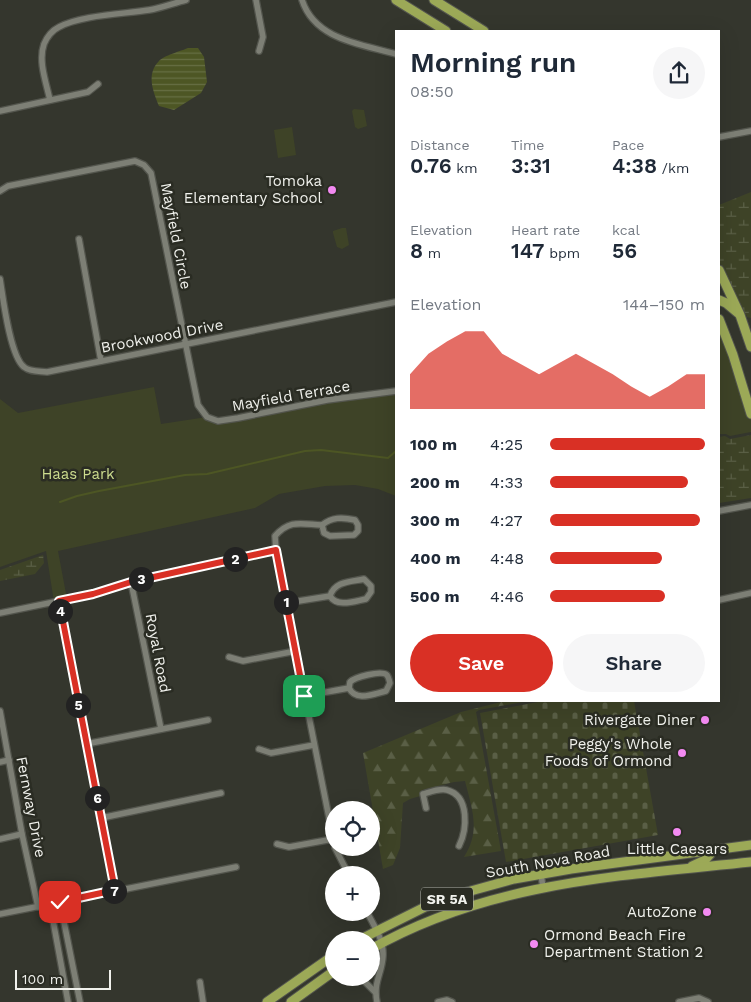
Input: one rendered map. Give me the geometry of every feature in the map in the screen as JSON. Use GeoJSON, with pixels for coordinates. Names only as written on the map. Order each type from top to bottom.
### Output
{"type":"FeatureCollection","features":[{"type":"Feature","properties":{"kind":"main road"},"geometry":{"type":"LineString","coordinates":[[396,0],[444,30]]}},
{"type":"Feature","properties":{"kind":"main road"},"geometry":{"type":"LineString","coordinates":[[434,0],[482,30]]}},
{"type":"Feature","properties":{"kind":"main road"},"geometry":{"type":"LineString","coordinates":[[720,272],[740,315],[751,347]]}},
{"type":"Feature","properties":{"kind":"main road"},"geometry":{"type":"LineString","coordinates":[[720,300],[740,315]]}},
{"type":"Feature","properties":{"kind":"main road"},"geometry":{"type":"LineString","coordinates":[[720,322],[751,414]]}},
{"type":"Feature","properties":{"kind":"main road"},"geometry":{"type":"LineString","coordinates":[[742,386],[751,396]]}},
{"type":"Feature","properties":{"kind":"main road","name":"South Nova Road"},"geometry":{"type":"LineString","coordinates":[[376,931],[412,913],[489,885],[541,874],[751,845]]}},
{"type":"Feature","properties":{"kind":"main road"},"geometry":{"type":"LineString","coordinates":[[687,869],[705,860],[714,850]]}},
{"type":"Feature","properties":{"kind":"main road","name":"South Nova Road"},"geometry":{"type":"LineString","coordinates":[[382,943],[421,924],[502,896],[543,888],[751,862]]}},
{"type":"Feature","properties":{"kind":"main road"},"geometry":{"type":"LineString","coordinates":[[267,1002],[325,961]]}},
{"type":"Feature","properties":{"kind":"main road"},"geometry":{"type":"LineString","coordinates":[[291,1002],[325,978]]}},
{"type":"Feature","properties":{"kind":"street"},"geometry":{"type":"LineString","coordinates":[[50,100],[42,60],[42,50],[50,33],[57,27],[81,20],[151,9],[186,0]]}},
{"type":"Feature","properties":{"kind":"street"},"geometry":{"type":"LineString","coordinates":[[256,0],[263,37],[259,51]]}},
{"type":"Feature","properties":{"kind":"street"},"geometry":{"type":"LineString","coordinates":[[302,0],[306,12],[331,35],[395,54]]}},
{"type":"Feature","properties":{"kind":"street"},"geometry":{"type":"LineString","coordinates":[[0,111],[88,92],[98,84]]}},
{"type":"Feature","properties":{"kind":"street"},"geometry":{"type":"LineString","coordinates":[[720,136],[751,131]]}},
{"type":"Feature","properties":{"kind":"street","name":"Mayfield Circle"},"geometry":{"type":"LineString","coordinates":[[0,192],[8,186],[135,161],[144,165],[151,173],[185,344]]}},
{"type":"Feature","properties":{"kind":"street"},"geometry":{"type":"LineString","coordinates":[[79,239],[101,360]]}},
{"type":"Feature","properties":{"kind":"street","name":"Brookwood Drive"},"geometry":{"type":"LineString","coordinates":[[0,280],[11,340],[17,356],[23,366],[33,371],[47,372],[395,302]]}},
{"type":"Feature","properties":{"kind":"street","name":"Mayfield Terrace"},"geometry":{"type":"LineString","coordinates":[[185,344],[198,405],[207,417],[218,420],[238,418],[327,400],[395,391]]}},
{"type":"Feature","properties":{"kind":"street"},"geometry":{"type":"LineString","coordinates":[[720,511],[751,505]]}},
{"type":"Feature","properties":{"kind":"street"},"geometry":{"type":"LineString","coordinates":[[322,526],[324,533],[330,536],[354,535],[358,531],[358,525],[355,520],[330,518],[322,526],[293,524],[283,527],[275,536],[276,550],[325,801]]}},
{"type":"Feature","properties":{"kind":"street"},"geometry":{"type":"LineString","coordinates":[[0,613],[93,594],[131,582],[276,550]]}},
{"type":"Feature","properties":{"kind":"street"},"geometry":{"type":"LineString","coordinates":[[364,579],[371,586],[371,592],[366,599],[338,602],[331,599],[330,596],[333,588],[339,584],[364,579]]}},
{"type":"Feature","properties":{"kind":"street","name":"Royal Road"},"geometry":{"type":"LineString","coordinates":[[131,582],[161,729]]}},
{"type":"Feature","properties":{"kind":"street"},"geometry":{"type":"LineString","coordinates":[[720,600],[751,594]]}},
{"type":"Feature","properties":{"kind":"street"},"geometry":{"type":"LineString","coordinates":[[286,603],[330,596]]}},
{"type":"Feature","properties":{"kind":"street"},"geometry":{"type":"LineString","coordinates":[[59,601],[115,890]]}},
{"type":"Feature","properties":{"kind":"street"},"geometry":{"type":"LineString","coordinates":[[229,656],[243,661],[296,651]]}},
{"type":"Feature","properties":{"kind":"street"},"geometry":{"type":"LineString","coordinates":[[382,673],[387,675],[390,683],[386,691],[359,697],[351,693],[349,688],[350,682],[357,677],[382,673]]}},
{"type":"Feature","properties":{"kind":"street"},"geometry":{"type":"LineString","coordinates":[[304,696],[349,688]]}},
{"type":"Feature","properties":{"kind":"street","name":"Fernway Drive"},"geometry":{"type":"LineString","coordinates":[[0,711],[22,834],[38,906]]}},
{"type":"Feature","properties":{"kind":"street"},"geometry":{"type":"LineString","coordinates":[[86,744],[208,720]]}},
{"type":"Feature","properties":{"kind":"street"},"geometry":{"type":"LineString","coordinates":[[259,749],[270,753],[314,746]]}},
{"type":"Feature","properties":{"kind":"street"},"geometry":{"type":"LineString","coordinates":[[0,762],[9,760]]}},
{"type":"Feature","properties":{"kind":"street"},"geometry":{"type":"LineString","coordinates":[[426,808],[423,794],[444,789],[453,792],[460,801],[466,820],[463,839],[459,846]]}},
{"type":"Feature","properties":{"kind":"street"},"geometry":{"type":"LineString","coordinates":[[101,818],[221,793]]}},
{"type":"Feature","properties":{"kind":"street"},"geometry":{"type":"LineString","coordinates":[[0,839],[22,834]]}},
{"type":"Feature","properties":{"kind":"street"},"geometry":{"type":"LineString","coordinates":[[277,844],[289,847],[325,842]]}},
{"type":"Feature","properties":{"kind":"street"},"geometry":{"type":"LineString","coordinates":[[0,914],[236,867]]}},
{"type":"Feature","properties":{"kind":"street"},"geometry":{"type":"LineString","coordinates":[[541,874],[543,888]]}},
{"type":"Feature","properties":{"kind":"street"},"geometry":{"type":"LineString","coordinates":[[60,902],[80,1002]]}},
{"type":"Feature","properties":{"kind":"street"},"geometry":{"type":"LineString","coordinates":[[50,904],[68,1002]]}},
{"type":"Feature","properties":{"kind":"street"},"geometry":{"type":"LineString","coordinates":[[371,921],[376,931]]}},
{"type":"Feature","properties":{"kind":"street"},"geometry":{"type":"LineString","coordinates":[[377,1002],[375,993],[376,980],[383,957],[380,939]]}},
{"type":"Feature","properties":{"kind":"street"},"geometry":{"type":"LineString","coordinates":[[64,976],[75,973]]}},
{"type":"Feature","properties":{"kind":"street"},"geometry":{"type":"LineString","coordinates":[[200,982],[203,1002]]}},
{"type":"Feature","properties":{"kind":"street"},"geometry":{"type":"LineString","coordinates":[[368,986],[375,993]]}},
{"type":"Feature","properties":{"kind":"street"},"geometry":{"type":"LineString","coordinates":[[679,1002],[699,998],[708,1002]]}},
{"type":"Feature","properties":{"kind":"street"},"geometry":{"type":"LineString","coordinates":[[438,1002],[447,1000],[452,1002]]}},
{"type":"Feature","properties":{"kind":"green space"},"geometry":{"type":"Polygon","coordinates":[[[354,109],[364,110],[367,126],[358,129],[355,127],[352,111],[354,109]]]}},
{"type":"Feature","properties":{"kind":"green space"},"geometry":{"type":"Polygon","coordinates":[[[292,127],[296,155],[278,158],[274,130],[292,127]]]}},
{"type":"Feature","properties":{"kind":"green space"},"geometry":{"type":"Polygon","coordinates":[[[751,192],[751,318],[747,317],[720,263],[720,205],[751,192]]]}},
{"type":"Feature","properties":{"kind":"green space"},"geometry":{"type":"Polygon","coordinates":[[[346,228],[349,245],[342,249],[337,247],[333,231],[346,228]]]}},
{"type":"Feature","properties":{"kind":"green space"},"geometry":{"type":"Polygon","coordinates":[[[720,322],[751,414],[751,432],[730,436],[720,434],[720,322]]]}},
{"type":"Feature","properties":{"kind":"green space","name":"Haas Park"},"geometry":{"type":"Polygon","coordinates":[[[154,387],[161,424],[207,417],[218,421],[327,400],[395,391],[395,496],[378,489],[355,485],[325,486],[279,494],[255,508],[58,551],[67,599],[54,602],[46,551],[0,567],[0,399],[18,413],[154,387]]]}},
{"type":"Feature","properties":{"kind":"green space"},"geometry":{"type":"Polygon","coordinates":[[[751,435],[751,498],[720,503],[720,437],[725,436],[730,439],[751,435]]]}},
{"type":"Feature","properties":{"kind":"green space"},"geometry":{"type":"Polygon","coordinates":[[[43,555],[44,563],[35,574],[0,581],[0,570],[43,555]]]}},
{"type":"Feature","properties":{"kind":"green space"},"geometry":{"type":"Polygon","coordinates":[[[501,702],[523,702],[476,712],[501,851],[464,857],[472,838],[474,820],[465,781],[454,782],[422,790],[420,796],[403,803],[400,848],[393,865],[383,869],[380,852],[380,801],[371,801],[363,753],[461,712],[501,702]]]}},
{"type":"Feature","properties":{"kind":"green space"},"geometry":{"type":"Polygon","coordinates":[[[538,702],[634,702],[658,835],[506,862],[480,713],[538,702]]]}},
{"type":"Feature","properties":{"kind":"shaded area"},"geometry":{"type":"Polygon","coordinates":[[[188,48],[198,48],[204,57],[207,82],[201,93],[174,110],[159,106],[152,83],[155,66],[164,57],[188,48]]]}},
{"type":"Feature","properties":{"kind":"waterway"},"geometry":{"type":"LineString","coordinates":[[60,502],[99,491],[185,475],[207,474],[305,451],[321,450],[388,458],[395,452]]}},
{"type":"Feature","properties":{"kind":"place","name":"Tomoka Elementary School"},"geometry":{"type":"Point","coordinates":[332,190]}},
{"type":"Feature","properties":{"kind":"place","name":"Rivergate Diner"},"geometry":{"type":"Point","coordinates":[705,720]}},
{"type":"Feature","properties":{"kind":"place","name":"Peggy's Whole Foods of Ormond"},"geometry":{"type":"Point","coordinates":[682,753]}},
{"type":"Feature","properties":{"kind":"place","name":"Little Caesars"},"geometry":{"type":"Point","coordinates":[677,832]}},
{"type":"Feature","properties":{"kind":"place","name":"AutoZone"},"geometry":{"type":"Point","coordinates":[707,912]}},
{"type":"Feature","properties":{"kind":"place","name":"Ormond Beach Fire Department Station 2"},"geometry":{"type":"Point","coordinates":[534,944]}},
{"type":"Feature","properties":{"kind":"route"},"geometry":{"type":"LineString","coordinates":[[60,902],[115,890],[59,601],[93,594],[131,582],[276,550],[304,696]]}}]}
